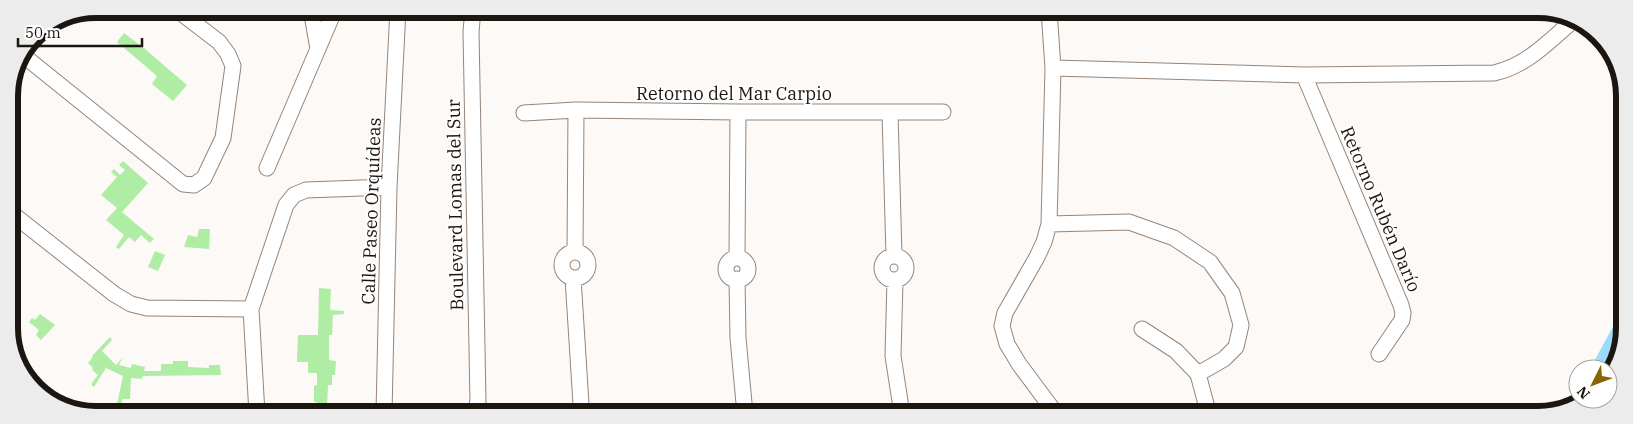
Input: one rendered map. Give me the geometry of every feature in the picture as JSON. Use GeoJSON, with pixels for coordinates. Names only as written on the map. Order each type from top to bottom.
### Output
{"type":"FeatureCollection","features":[{"type":"Feature","properties":{"kind":"street"},"geometry":{"type":"LineString","coordinates":[[27,59],[183,184],[194,185],[204,178],[223,138],[233,66],[228,54],[219,42],[188,18]]}},
{"type":"Feature","properties":{"kind":"street"},"geometry":{"type":"LineString","coordinates":[[313,18],[318,49]]}},
{"type":"Feature","properties":{"kind":"street"},"geometry":{"type":"LineString","coordinates":[[267,168],[331,18]]}},
{"type":"Feature","properties":{"kind":"street","name":"Calle Paseo Orquídeas"},"geometry":{"type":"LineString","coordinates":[[384,406],[389,187],[398,18]]}},
{"type":"Feature","properties":{"kind":"street","name":"Boulevard Lomas del Sur"},"geometry":{"type":"LineString","coordinates":[[472,18],[477,406]]}},
{"type":"Feature","properties":{"kind":"street"},"geometry":{"type":"LineString","coordinates":[[1049,18],[1052,68],[1049,224],[1037,257],[1005,312],[1002,326],[1007,344],[1019,364],[1050,406]]}},
{"type":"Feature","properties":{"kind":"street"},"geometry":{"type":"LineString","coordinates":[[1052,68],[1304,75],[1494,73],[1509,69],[1527,59],[1568,25]]}},
{"type":"Feature","properties":{"kind":"street","name":"Retorno Rubén Darío"},"geometry":{"type":"LineString","coordinates":[[1304,75],[1401,305],[1402,320],[1379,354]]}},
{"type":"Feature","properties":{"kind":"street"},"geometry":{"type":"LineString","coordinates":[[576,110],[575,252],[567,254],[562,260],[562,268],[566,275],[573,278],[582,406]]}},
{"type":"Feature","properties":{"kind":"street","name":"Retorno del Mar Carpio"},"geometry":{"type":"LineString","coordinates":[[524,113],[576,110],[943,112]]}},
{"type":"Feature","properties":{"kind":"street"},"geometry":{"type":"LineString","coordinates":[[738,112],[737,258],[729,261],[726,268],[729,276],[737,279],[738,338],[744,406]]}},
{"type":"Feature","properties":{"kind":"street"},"geometry":{"type":"LineString","coordinates":[[890,112],[894,256],[886,260],[882,269],[886,277],[895,280],[893,356],[901,406]]}},
{"type":"Feature","properties":{"kind":"street"},"geometry":{"type":"LineString","coordinates":[[256,406],[251,309],[286,205],[294,195],[306,190],[389,187]]}},
{"type":"Feature","properties":{"kind":"street"},"geometry":{"type":"LineString","coordinates":[[18,218],[114,294],[131,304],[147,308],[251,309]]}},
{"type":"Feature","properties":{"kind":"street"},"geometry":{"type":"LineString","coordinates":[[1049,224],[1129,222],[1174,238],[1210,262],[1232,293],[1241,325],[1236,347],[1224,359],[1198,374]]}},
{"type":"Feature","properties":{"kind":"street"},"geometry":{"type":"LineString","coordinates":[[1142,329],[1176,351],[1198,374],[1207,406]]}},
{"type":"Feature","properties":{"kind":"green space"},"geometry":{"type":"Polygon","coordinates":[[[124,33],[187,85],[173,101],[152,84],[157,76],[117,42],[124,33]]]}},
{"type":"Feature","properties":{"kind":"green space"},"geometry":{"type":"Polygon","coordinates":[[[123,161],[148,183],[122,212],[154,239],[150,243],[141,235],[135,242],[129,237],[119,249],[116,247],[124,235],[106,220],[117,208],[101,195],[117,177],[111,172],[114,169],[120,175],[125,170],[119,165],[123,161]]]}},
{"type":"Feature","properties":{"kind":"green space"},"geometry":{"type":"Polygon","coordinates":[[[199,229],[210,229],[209,249],[184,247],[188,235],[197,237],[199,229]]]}},
{"type":"Feature","properties":{"kind":"green space"},"geometry":{"type":"Polygon","coordinates":[[[155,251],[165,255],[158,271],[148,267],[155,251]]]}},
{"type":"Feature","properties":{"kind":"green space"},"geometry":{"type":"Polygon","coordinates":[[[319,288],[331,289],[330,310],[344,311],[344,314],[333,315],[332,335],[329,335],[329,360],[336,361],[335,375],[332,375],[332,385],[328,385],[327,406],[317,406],[317,402],[314,402],[314,386],[317,385],[317,373],[308,373],[308,362],[297,362],[298,335],[318,335],[319,288]]]}},
{"type":"Feature","properties":{"kind":"green space"},"geometry":{"type":"Polygon","coordinates":[[[40,314],[55,325],[41,340],[36,335],[39,330],[29,322],[32,318],[35,320],[40,314]]]}},
{"type":"Feature","properties":{"kind":"green space"},"geometry":{"type":"Polygon","coordinates":[[[110,337],[112,340],[102,351],[116,365],[123,357],[119,365],[131,368],[132,364],[145,367],[144,371],[161,371],[161,364],[173,364],[173,361],[188,361],[188,367],[209,368],[209,365],[220,365],[221,375],[143,376],[141,379],[131,378],[130,399],[122,399],[121,406],[117,406],[123,376],[106,368],[94,387],[91,384],[98,375],[88,363],[110,337]]]}},
{"type":"Feature","properties":{"kind":"water"},"geometry":{"type":"Polygon","coordinates":[[[1616,321],[1614,344],[1610,358],[1595,359],[1616,321]]]}}]}
